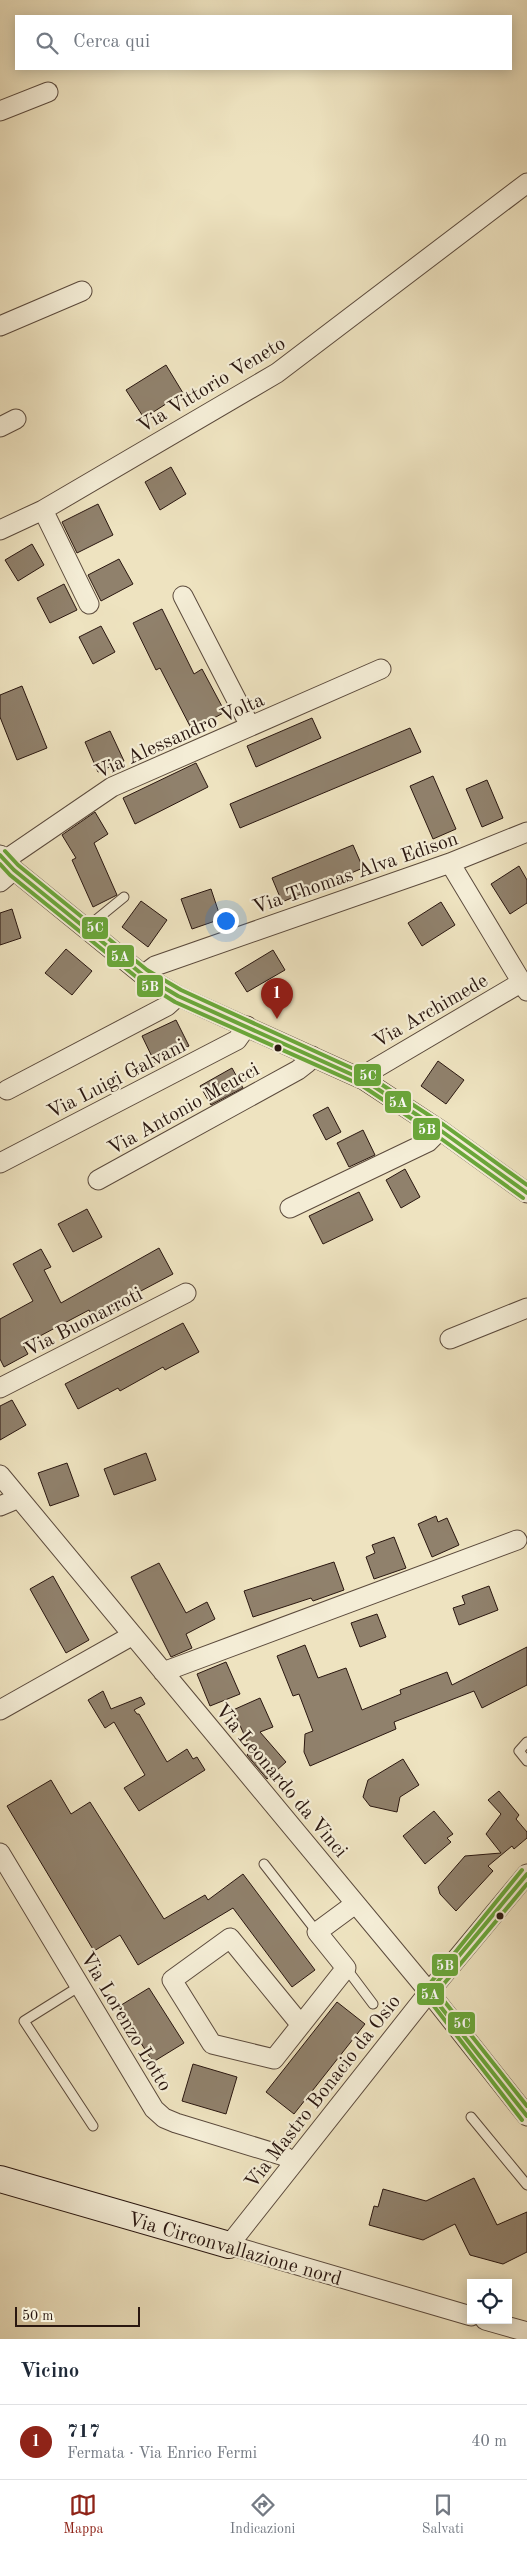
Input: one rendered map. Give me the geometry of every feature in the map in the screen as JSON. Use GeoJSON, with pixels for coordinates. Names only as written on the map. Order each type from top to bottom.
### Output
{"type":"FeatureCollection","features":[{"type":"Feature","properties":{"kind":"street"},"geometry":{"type":"LineString","coordinates":[[0,111],[48,92]]}},
{"type":"Feature","properties":{"kind":"street","name":"Via Vittorio Veneto"},"geometry":{"type":"LineString","coordinates":[[0,530],[43,510],[277,373],[527,183]]}},
{"type":"Feature","properties":{"kind":"street"},"geometry":{"type":"LineString","coordinates":[[0,326],[82,291]]}},
{"type":"Feature","properties":{"kind":"street"},"geometry":{"type":"LineString","coordinates":[[43,510],[90,604]]}},
{"type":"Feature","properties":{"kind":"street"},"geometry":{"type":"LineString","coordinates":[[183,596],[250,726]]}},
{"type":"Feature","properties":{"kind":"street","name":"Via Alessandro Volta"},"geometry":{"type":"LineString","coordinates":[[0,882],[6,862],[86,803],[112,787],[381,669]]}},
{"type":"Feature","properties":{"kind":"street","name":"Via Thomas Alva Edison"},"geometry":{"type":"LineString","coordinates":[[143,975],[154,966],[450,863],[527,832]]}},
{"type":"Feature","properties":{"kind":"street"},"geometry":{"type":"LineString","coordinates":[[6,862],[143,975],[178,996],[364,1080],[440,1130],[527,1193]]}},
{"type":"Feature","properties":{"kind":"street","name":"Via Archimede"},"geometry":{"type":"LineString","coordinates":[[364,1080],[371,1071],[524,987],[450,863]]}},
{"type":"Feature","properties":{"kind":"street"},"geometry":{"type":"LineString","coordinates":[[7,1090],[167,1006],[178,996]]}},
{"type":"Feature","properties":{"kind":"street","name":"Via Luigi Galvani"},"geometry":{"type":"LineString","coordinates":[[0,1163],[238,1040],[247,1026]]}},
{"type":"Feature","properties":{"kind":"street","name":"Via Antonio Meucci"},"geometry":{"type":"LineString","coordinates":[[98,1180],[298,1070],[312,1056]]}},
{"type":"Feature","properties":{"kind":"street"},"geometry":{"type":"LineString","coordinates":[[290,1208],[428,1142],[440,1130]]}},
{"type":"Feature","properties":{"kind":"street","name":"Via Buonarroti"},"geometry":{"type":"LineString","coordinates":[[0,1388],[186,1294]]}},
{"type":"Feature","properties":{"kind":"street"},"geometry":{"type":"LineString","coordinates":[[450,1339],[527,1308]]}},
{"type":"Feature","properties":{"kind":"street","name":"Via Leonardo da Vinci"},"geometry":{"type":"LineString","coordinates":[[0,1476],[429,1992],[527,2116]]}},
{"type":"Feature","properties":{"kind":"street"},"geometry":{"type":"LineString","coordinates":[[0,1506],[19,1498]]}},
{"type":"Feature","properties":{"kind":"street"},"geometry":{"type":"LineString","coordinates":[[163,1672],[517,1540]]}},
{"type":"Feature","properties":{"kind":"street"},"geometry":{"type":"LineString","coordinates":[[0,1710],[132,1635]]}},
{"type":"Feature","properties":{"kind":"street","name":"Via Lorenzo Lotto"},"geometry":{"type":"LineString","coordinates":[[0,1853],[154,2109],[164,2118],[284,2156],[293,2163]]}},
{"type":"Feature","properties":{"kind":"street","name":"Via Mastro Bonacio da Osio"},"geometry":{"type":"LineString","coordinates":[[228,2245],[429,1992],[527,1874]]}},
{"type":"Feature","properties":{"kind":"street"},"geometry":{"type":"LineString","coordinates":[[301,2025],[230,1938],[172,1980],[212,2044],[274,2059],[301,2025],[346,1968],[317,1932],[355,1904]]}},
{"type":"Feature","properties":{"kind":"street","name":"Via Circonvallazione nord"},"geometry":{"type":"LineString","coordinates":[[0,2179],[467,2315]]}},
{"type":"Feature","properties":{"kind":"street"},"geometry":{"type":"LineString","coordinates":[[499,2324],[527,2332]]}},
{"type":"Feature","properties":{"kind":"lane"},"geometry":{"type":"LineString","coordinates":[[86,928],[124,897]]}},
{"type":"Feature","properties":{"kind":"lane"},"geometry":{"type":"LineString","coordinates":[[527,1742],[519,1751],[527,1761]]}},
{"type":"Feature","properties":{"kind":"lane"},"geometry":{"type":"LineString","coordinates":[[264,1864],[317,1932]]}},
{"type":"Feature","properties":{"kind":"lane"},"geometry":{"type":"LineString","coordinates":[[346,1968],[373,2004]]}},
{"type":"Feature","properties":{"kind":"lane"},"geometry":{"type":"LineString","coordinates":[[80,1986],[24,2021],[93,2126]]}},
{"type":"Feature","properties":{"kind":"lane"},"geometry":{"type":"LineString","coordinates":[[471,2117],[527,2185]]}},
{"type":"Feature","properties":{"kind":"building"},"geometry":{"type":"Polygon","coordinates":[[[166,365],[183,393],[144,418],[126,390],[166,365]]]}},
{"type":"Feature","properties":{"kind":"building"},"geometry":{"type":"Polygon","coordinates":[[[171,467],[186,494],[160,510],[145,482],[171,467]]]}},
{"type":"Feature","properties":{"kind":"building"},"geometry":{"type":"Polygon","coordinates":[[[98,504],[113,535],[77,553],[62,522],[98,504]]]}},
{"type":"Feature","properties":{"kind":"building"},"geometry":{"type":"Polygon","coordinates":[[[32,544],[44,565],[18,581],[5,560],[32,544]]]}},
{"type":"Feature","properties":{"kind":"building"},"geometry":{"type":"Polygon","coordinates":[[[119,559],[133,584],[101,601],[88,575],[119,559]]]}},
{"type":"Feature","properties":{"kind":"building"},"geometry":{"type":"Polygon","coordinates":[[[64,584],[77,610],[50,623],[37,598],[64,584]]]}},
{"type":"Feature","properties":{"kind":"building"},"geometry":{"type":"Polygon","coordinates":[[[162,609],[194,674],[202,669],[225,712],[192,730],[160,668],[156,670],[133,623],[162,609]]]}},
{"type":"Feature","properties":{"kind":"building"},"geometry":{"type":"Polygon","coordinates":[[[101,626],[115,652],[93,664],[79,637],[101,626]]]}},
{"type":"Feature","properties":{"kind":"building"},"geometry":{"type":"Polygon","coordinates":[[[22,686],[47,748],[17,760],[0,717],[0,695],[22,686]]]}},
{"type":"Feature","properties":{"kind":"building"},"geometry":{"type":"Polygon","coordinates":[[[312,718],[321,738],[256,767],[247,746],[312,718]]]}},
{"type":"Feature","properties":{"kind":"building"},"geometry":{"type":"Polygon","coordinates":[[[410,728],[421,752],[240,828],[230,804],[410,728]]]}},
{"type":"Feature","properties":{"kind":"building"},"geometry":{"type":"Polygon","coordinates":[[[110,731],[124,761],[98,772],[85,742],[110,731]]]}},
{"type":"Feature","properties":{"kind":"building"},"geometry":{"type":"Polygon","coordinates":[[[196,763],[208,787],[135,824],[123,798],[196,763]]]}},
{"type":"Feature","properties":{"kind":"building"},"geometry":{"type":"Polygon","coordinates":[[[433,776],[456,829],[433,839],[410,786],[433,776]]]}},
{"type":"Feature","properties":{"kind":"building"},"geometry":{"type":"Polygon","coordinates":[[[487,780],[503,818],[482,827],[466,789],[487,780]]]}},
{"type":"Feature","properties":{"kind":"building"},"geometry":{"type":"Polygon","coordinates":[[[95,812],[108,834],[94,843],[117,895],[93,907],[72,860],[76,858],[62,835],[95,812]]]}},
{"type":"Feature","properties":{"kind":"building"},"geometry":{"type":"Polygon","coordinates":[[[353,845],[363,868],[282,902],[272,878],[353,845]]]}},
{"type":"Feature","properties":{"kind":"building"},"geometry":{"type":"Polygon","coordinates":[[[519,866],[527,880],[527,903],[510,914],[491,884],[519,866]]]}},
{"type":"Feature","properties":{"kind":"building"},"geometry":{"type":"Polygon","coordinates":[[[211,889],[221,919],[192,929],[181,899],[211,889]]]}},
{"type":"Feature","properties":{"kind":"building"},"geometry":{"type":"Polygon","coordinates":[[[141,901],[167,920],[148,947],[122,927],[141,901]]]}},
{"type":"Feature","properties":{"kind":"building"},"geometry":{"type":"Polygon","coordinates":[[[441,902],[455,925],[422,946],[408,923],[441,902]]]}},
{"type":"Feature","properties":{"kind":"building"},"geometry":{"type":"Polygon","coordinates":[[[12,909],[21,938],[0,945],[0,913],[12,909]]]}},
{"type":"Feature","properties":{"kind":"building"},"geometry":{"type":"Polygon","coordinates":[[[66,949],[92,971],[72,995],[45,973],[66,949]]]}},
{"type":"Feature","properties":{"kind":"building"},"geometry":{"type":"Polygon","coordinates":[[[273,950],[285,970],[247,992],[235,973],[273,950]]]}},
{"type":"Feature","properties":{"kind":"building"},"geometry":{"type":"Polygon","coordinates":[[[176,1020],[189,1046],[155,1063],[142,1036],[176,1020]]]}},
{"type":"Feature","properties":{"kind":"building"},"geometry":{"type":"Polygon","coordinates":[[[438,1061],[464,1080],[446,1104],[421,1086],[438,1061]]]}},
{"type":"Feature","properties":{"kind":"building"},"geometry":{"type":"Polygon","coordinates":[[[232,1068],[243,1088],[211,1105],[200,1086],[232,1068]]]}},
{"type":"Feature","properties":{"kind":"building"},"geometry":{"type":"Polygon","coordinates":[[[328,1107],[341,1132],[326,1140],[313,1115],[328,1107]]]}},
{"type":"Feature","properties":{"kind":"building"},"geometry":{"type":"Polygon","coordinates":[[[363,1130],[375,1155],[349,1167],[337,1143],[363,1130]]]}},
{"type":"Feature","properties":{"kind":"building"},"geometry":{"type":"Polygon","coordinates":[[[405,1169],[420,1197],[401,1208],[386,1180],[405,1169]]]}},
{"type":"Feature","properties":{"kind":"building"},"geometry":{"type":"Polygon","coordinates":[[[359,1192],[373,1220],[323,1244],[309,1216],[359,1192]]]}},
{"type":"Feature","properties":{"kind":"building"},"geometry":{"type":"Polygon","coordinates":[[[87,1209],[102,1237],[73,1252],[58,1224],[87,1209]]]}},
{"type":"Feature","properties":{"kind":"building"},"geometry":{"type":"Polygon","coordinates":[[[159,1248],[173,1274],[122,1301],[124,1305],[95,1321],[89,1310],[23,1345],[28,1354],[4,1367],[0,1359],[0,1319],[33,1301],[13,1264],[41,1249],[51,1267],[44,1270],[61,1303],[159,1248]]]}},
{"type":"Feature","properties":{"kind":"building"},"geometry":{"type":"Polygon","coordinates":[[[183,1323],[199,1352],[165,1370],[163,1367],[120,1391],[118,1388],[78,1409],[65,1384],[183,1323]]]}},
{"type":"Feature","properties":{"kind":"building"},"geometry":{"type":"Polygon","coordinates":[[[12,1400],[26,1425],[0,1440],[0,1406],[12,1400]]]}},
{"type":"Feature","properties":{"kind":"building"},"geometry":{"type":"Polygon","coordinates":[[[146,1453],[156,1480],[114,1495],[104,1469],[146,1453]]]}},
{"type":"Feature","properties":{"kind":"building"},"geometry":{"type":"Polygon","coordinates":[[[67,1463],[79,1496],[50,1506],[38,1473],[67,1463]]]}},
{"type":"Feature","properties":{"kind":"building"},"geometry":{"type":"Polygon","coordinates":[[[436,1516],[438,1522],[447,1518],[459,1545],[432,1557],[418,1524],[436,1516]]]}},
{"type":"Feature","properties":{"kind":"building"},"geometry":{"type":"Polygon","coordinates":[[[394,1537],[406,1568],[374,1579],[366,1557],[375,1553],[372,1545],[394,1537]]]}},
{"type":"Feature","properties":{"kind":"building"},"geometry":{"type":"Polygon","coordinates":[[[334,1562],[344,1590],[313,1601],[311,1598],[253,1617],[244,1591],[334,1562]]]}},
{"type":"Feature","properties":{"kind":"building"},"geometry":{"type":"Polygon","coordinates":[[[159,1563],[186,1613],[207,1602],[215,1619],[186,1634],[192,1648],[171,1657],[131,1577],[159,1563]]]}},
{"type":"Feature","properties":{"kind":"building"},"geometry":{"type":"Polygon","coordinates":[[[53,1576],[89,1640],[66,1653],[30,1589],[53,1576]]]}},
{"type":"Feature","properties":{"kind":"building"},"geometry":{"type":"Polygon","coordinates":[[[489,1586],[498,1610],[459,1625],[453,1608],[465,1604],[462,1596],[489,1586]]]}},
{"type":"Feature","properties":{"kind":"building"},"geometry":{"type":"Polygon","coordinates":[[[377,1614],[386,1637],[360,1647],[351,1623],[377,1614]]]}},
{"type":"Feature","properties":{"kind":"building"},"geometry":{"type":"Polygon","coordinates":[[[305,1645],[318,1678],[346,1668],[362,1710],[401,1694],[400,1690],[447,1672],[452,1685],[527,1647],[527,1685],[482,1708],[474,1691],[394,1722],[396,1729],[310,1766],[304,1752],[305,1734],[313,1731],[299,1694],[293,1696],[277,1656],[305,1645]]]}},
{"type":"Feature","properties":{"kind":"building"},"geometry":{"type":"Polygon","coordinates":[[[226,1662],[240,1694],[210,1706],[197,1674],[226,1662]]]}},
{"type":"Feature","properties":{"kind":"building"},"geometry":{"type":"Polygon","coordinates":[[[103,1691],[111,1709],[141,1697],[145,1704],[134,1710],[139,1714],[167,1762],[187,1749],[193,1759],[197,1757],[205,1770],[139,1811],[124,1788],[145,1775],[114,1722],[105,1728],[88,1700],[103,1691]]]}},
{"type":"Feature","properties":{"kind":"building"},"geometry":{"type":"Polygon","coordinates":[[[260,1698],[273,1727],[260,1732],[286,1762],[267,1779],[247,1755],[251,1750],[233,1710],[260,1698]]]}},
{"type":"Feature","properties":{"kind":"building"},"geometry":{"type":"Polygon","coordinates":[[[403,1759],[419,1785],[400,1797],[397,1812],[370,1806],[363,1797],[368,1780],[403,1759]]]}},
{"type":"Feature","properties":{"kind":"building"},"geometry":{"type":"Polygon","coordinates":[[[51,1780],[71,1814],[90,1802],[164,1919],[205,1895],[208,1900],[243,1874],[315,1970],[292,1987],[233,1908],[138,1965],[120,1935],[94,1951],[7,1806],[51,1780]]]}},
{"type":"Feature","properties":{"kind":"building"},"geometry":{"type":"Polygon","coordinates":[[[499,1791],[519,1815],[516,1819],[527,1832],[527,1838],[514,1849],[512,1846],[488,1866],[493,1871],[456,1911],[440,1894],[438,1887],[465,1856],[501,1853],[486,1834],[501,1814],[488,1800],[499,1791]]]}},
{"type":"Feature","properties":{"kind":"building"},"geometry":{"type":"Polygon","coordinates":[[[434,1811],[453,1834],[447,1838],[451,1842],[425,1864],[403,1836],[434,1811]]]}},
{"type":"Feature","properties":{"kind":"building"},"geometry":{"type":"Polygon","coordinates":[[[149,1988],[184,2043],[153,2062],[118,2007],[149,1988]]]}},
{"type":"Feature","properties":{"kind":"building"},"geometry":{"type":"Polygon","coordinates":[[[337,2002],[365,2024],[294,2114],[266,2092],[337,2002]]]}},
{"type":"Feature","properties":{"kind":"building"},"geometry":{"type":"Polygon","coordinates":[[[193,2064],[237,2077],[226,2114],[182,2101],[193,2064]]]}},
{"type":"Feature","properties":{"kind":"building"},"geometry":{"type":"Polygon","coordinates":[[[474,2178],[497,2225],[527,2212],[527,2252],[503,2264],[470,2255],[455,2224],[423,2240],[369,2225],[374,2206],[378,2207],[383,2189],[426,2201],[474,2178]]]}},
{"type":"Feature","properties":{"kind":"transit line","name":"5C"},"geometry":{"type":"LineString","coordinates":[[5,851],[18,865],[147,970],[181,990],[367,1075],[444,1125],[527,1185]]}},
{"type":"Feature","properties":{"kind":"transit line","name":"5A"},"geometry":{"type":"LineString","coordinates":[[0,855],[14,870],[143,975],[178,996],[364,1080],[440,1130],[527,1193]]}},
{"type":"Feature","properties":{"kind":"transit line","name":"5B"},"geometry":{"type":"LineString","coordinates":[[0,864],[10,875],[140,980],[175,1002],[361,1085],[436,1135],[523,1198]]}},
{"type":"Feature","properties":{"kind":"transit line","name":"5B"},"geometry":{"type":"LineString","coordinates":[[522,1870],[423,1992],[522,2120]]}},
{"type":"Feature","properties":{"kind":"transit line","name":"5A"},"geometry":{"type":"LineString","coordinates":[[527,1874],[429,1992],[527,2116]]}},
{"type":"Feature","properties":{"kind":"transit line","name":"5C"},"geometry":{"type":"LineString","coordinates":[[527,1884],[437,1992],[527,2106]]}},
{"type":"Feature","properties":{"kind":"place","name":"717"},"geometry":{"type":"Point","coordinates":[277,1019]}}]}
